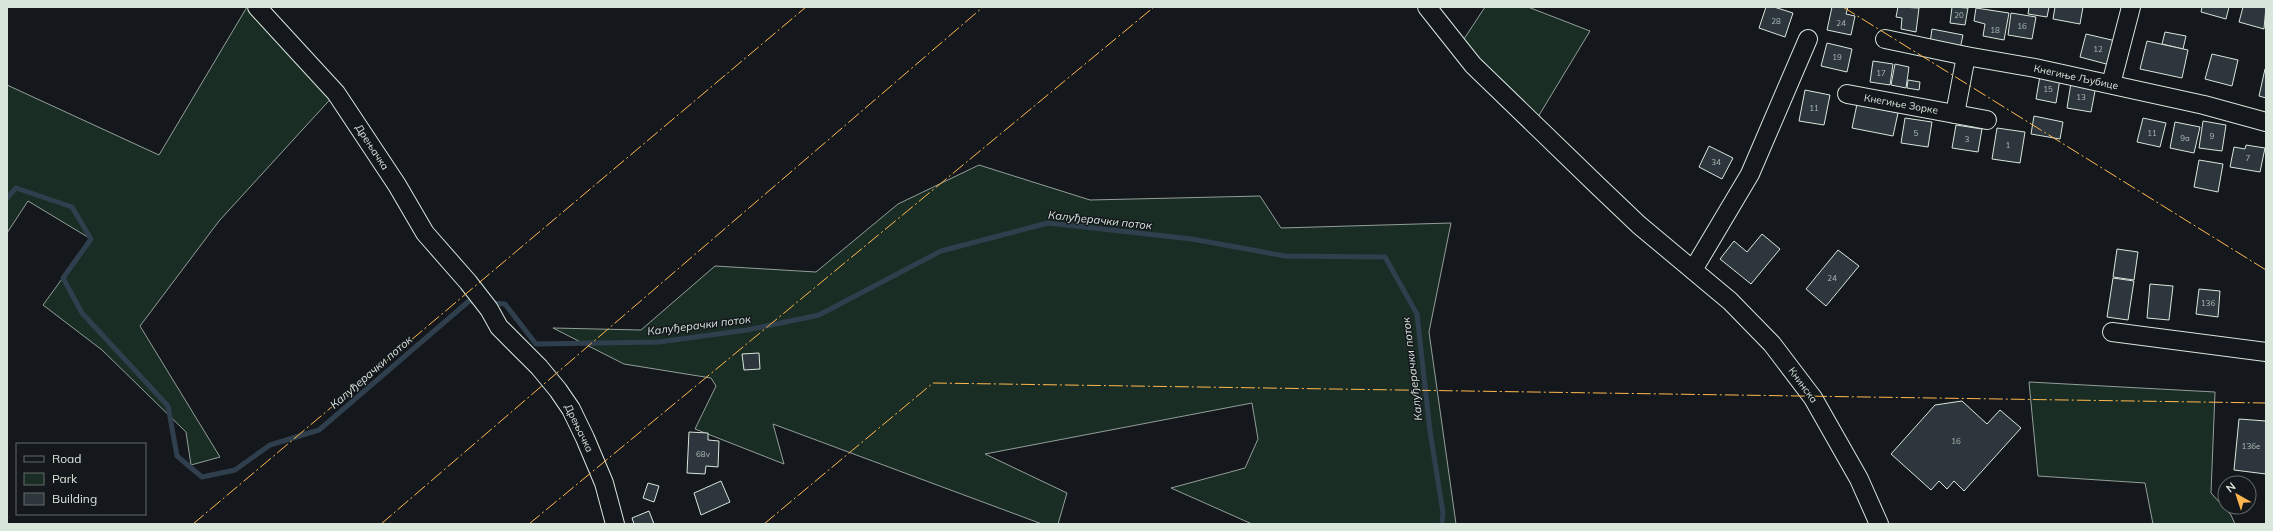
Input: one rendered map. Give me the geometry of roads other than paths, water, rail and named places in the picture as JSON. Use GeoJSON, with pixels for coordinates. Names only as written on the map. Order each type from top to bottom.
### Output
{"type":"FeatureCollection","features":[{"type":"Feature","properties":{"kind":"street","name":"Дрењачка"},"geometry":{"type":"LineString","coordinates":[[257,7],[336,93],[397,184],[425,233],[478,295],[489,309],[499,327],[539,367],[571,409],[604,483],[615,524]]}},
{"type":"Feature","properties":{"kind":"street","name":"Книнска"},"geometry":{"type":"LineString","coordinates":[[1427,7],[1473,65],[1597,185],[1730,301],[1772,344],[1813,398],[1859,479],[1879,524]]}},
{"type":"Feature","properties":{"kind":"street"},"geometry":{"type":"LineString","coordinates":[[2111,84],[2131,7]]}},
{"type":"Feature","properties":{"kind":"street"},"geometry":{"type":"LineString","coordinates":[[1694,270],[1750,174],[1808,39]]}},
{"type":"Feature","properties":{"kind":"street","name":"Кнегиње Љубице"},"geometry":{"type":"LineString","coordinates":[[1885,39],[2111,84],[2266,122]]}},
{"type":"Feature","properties":{"kind":"street"},"geometry":{"type":"LineString","coordinates":[[1955,114],[1966,56]]}},
{"type":"Feature","properties":{"kind":"street","name":"Кнегиње Зорке"},"geometry":{"type":"LineString","coordinates":[[1847,94],[1987,120]]}},
{"type":"Feature","properties":{"kind":"street"},"geometry":{"type":"LineString","coordinates":[[2112,332],[2266,352]]}},
{"type":"Feature","properties":{"kind":"waterway","name":"Калуђерачки поток"},"geometry":{"type":"LineString","coordinates":[[7,198],[16,188],[72,207],[91,239],[63,278],[82,313],[168,406],[177,456],[202,477],[235,470],[270,445],[319,430],[469,301],[478,302]]}},
{"type":"Feature","properties":{"kind":"waterway","name":"Калуђерачки поток"},"geometry":{"type":"LineString","coordinates":[[490,303],[505,304],[536,344],[659,342],[747,330],[819,315],[941,251],[1048,223],[1192,239],[1285,256],[1385,257],[1417,314],[1430,431],[1443,513],[1442,524]]}}]}
